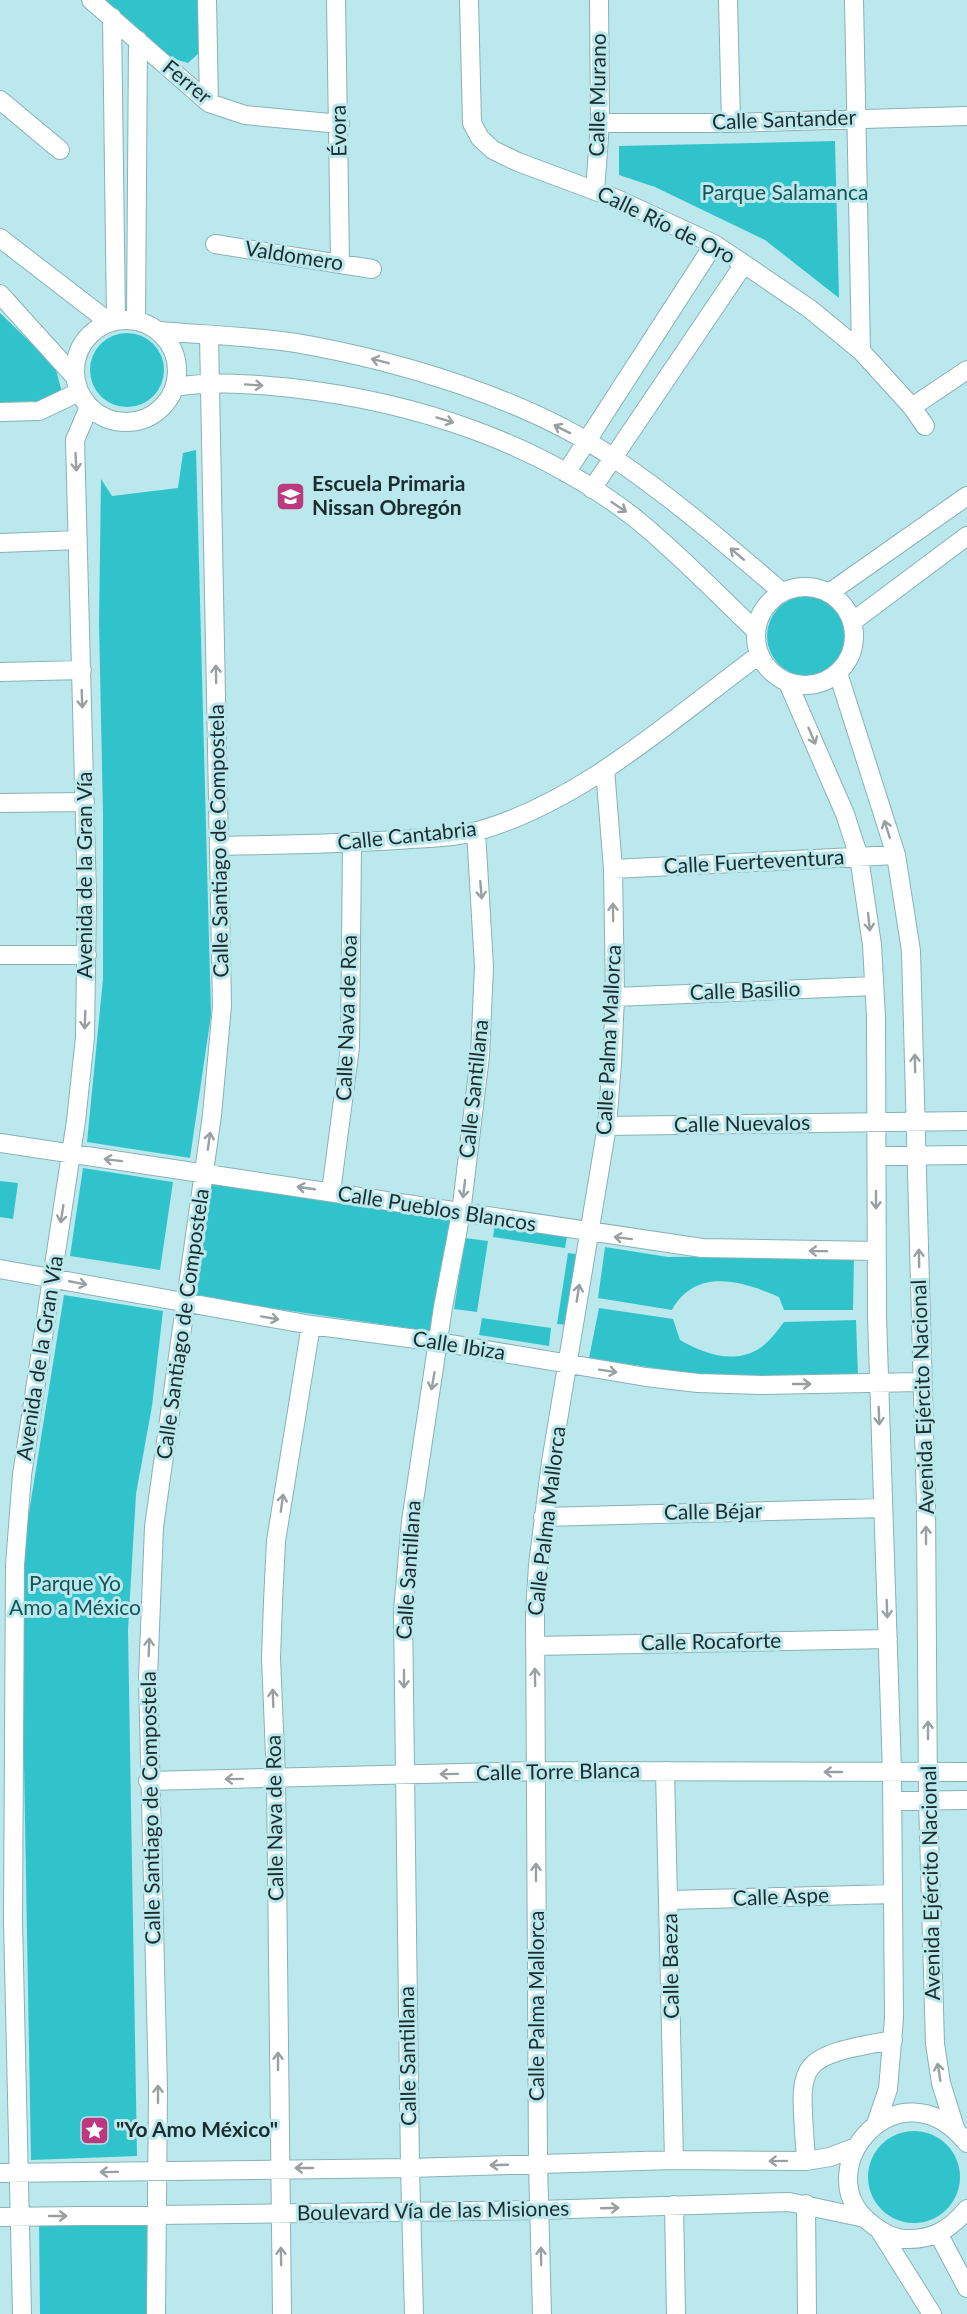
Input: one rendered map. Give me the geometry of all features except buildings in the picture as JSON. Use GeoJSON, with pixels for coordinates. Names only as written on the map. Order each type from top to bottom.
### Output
{"type":"FeatureCollection","features":[{"type":"Feature","properties":{"kind":"street","name":"Ferrer"},"geometry":{"type":"LineString","coordinates":[[91,0],[208,103],[245,115],[339,124]]}},
{"type":"Feature","properties":{"kind":"street"},"geometry":{"type":"LineString","coordinates":[[207,0],[208,103]]}},
{"type":"Feature","properties":{"kind":"street","name":"Évora"},"geometry":{"type":"LineString","coordinates":[[336,0],[340,262]]}},
{"type":"Feature","properties":{"kind":"street","name":"Calle Río de Oro"},"geometry":{"type":"LineString","coordinates":[[469,0],[472,123],[480,138],[493,150],[518,162],[595,191],[714,244],[810,309],[861,351],[912,407],[925,426]]}},
{"type":"Feature","properties":{"kind":"street","name":"Calle Murano"},"geometry":{"type":"LineString","coordinates":[[595,191],[600,123],[599,0]]}},
{"type":"Feature","properties":{"kind":"street"},"geometry":{"type":"LineString","coordinates":[[728,0],[731,123]]}},
{"type":"Feature","properties":{"kind":"street"},"geometry":{"type":"LineString","coordinates":[[854,0],[861,351]]}},
{"type":"Feature","properties":{"kind":"street"},"geometry":{"type":"LineString","coordinates":[[112,17],[113,321]]}},
{"type":"Feature","properties":{"kind":"street"},"geometry":{"type":"LineString","coordinates":[[136,320],[138,40]]}},
{"type":"Feature","properties":{"kind":"street"},"geometry":{"type":"LineString","coordinates":[[0,100],[60,150]]}},
{"type":"Feature","properties":{"kind":"street","name":"Calle Santander"},"geometry":{"type":"LineString","coordinates":[[600,123],[731,123],[967,116]]}},
{"type":"Feature","properties":{"kind":"street"},"geometry":{"type":"LineString","coordinates":[[0,238],[113,321]]}},
{"type":"Feature","properties":{"kind":"street","name":"Valdomero"},"geometry":{"type":"LineString","coordinates":[[215,244],[340,262],[372,269]]}},
{"type":"Feature","properties":{"kind":"street"},"geometry":{"type":"LineString","coordinates":[[566,473],[714,244]]}},
{"type":"Feature","properties":{"kind":"street"},"geometry":{"type":"LineString","coordinates":[[592,489],[744,264]]}},
{"type":"Feature","properties":{"kind":"street"},"geometry":{"type":"LineString","coordinates":[[0,294],[103,417],[120,423],[138,422],[154,415],[167,403],[175,387],[178,367],[172,347],[160,331]]}},
{"type":"Feature","properties":{"kind":"street"},"geometry":{"type":"LineString","coordinates":[[81,392],[76,360],[82,344],[94,331],[113,321],[136,320],[160,331],[294,343],[408,368],[476,390],[588,442],[614,458],[678,506],[782,592]]}},
{"type":"Feature","properties":{"kind":"street","name":"Calle Santiago de Compostela"},"geometry":{"type":"LineString","coordinates":[[156,2314],[155,2215],[158,2089],[148,1781],[148,1678],[154,1527],[219,1061],[222,1006],[209,335]]}},
{"type":"Feature","properties":{"kind":"street"},"geometry":{"type":"LineString","coordinates":[[912,407],[967,370]]}},
{"type":"Feature","properties":{"kind":"street"},"geometry":{"type":"LineString","coordinates":[[175,387],[211,382],[333,393],[401,407],[468,427],[508,443],[566,473],[635,518],[755,630]]}},
{"type":"Feature","properties":{"kind":"street"},"geometry":{"type":"LineString","coordinates":[[0,412],[39,411],[81,392]]}},
{"type":"Feature","properties":{"kind":"street","name":"Avenida de la Gran Vía"},"geometry":{"type":"LineString","coordinates":[[22,2314],[21,2216],[9,2173],[6,1654],[8,1524],[52,1278],[71,1155],[85,1037],[87,955],[85,802],[75,440],[81,392]]}},
{"type":"Feature","properties":{"kind":"street"},"geometry":{"type":"LineString","coordinates":[[829,593],[966,497]]}},
{"type":"Feature","properties":{"kind":"street"},"geometry":{"type":"LineString","coordinates":[[852,622],[967,536]]}},
{"type":"Feature","properties":{"kind":"street"},"geometry":{"type":"LineString","coordinates":[[0,543],[78,540]]}},
{"type":"Feature","properties":{"kind":"street"},"geometry":{"type":"LineString","coordinates":[[798,587],[814,587],[829,593],[839,600],[852,622],[854,644],[851,655],[838,673],[814,685],[788,683],[771,672],[759,655],[755,630],[764,608],[782,592],[798,587]]}},
{"type":"Feature","properties":{"kind":"street","name":"Calle Cantabria"},"geometry":{"type":"LineString","coordinates":[[219,846],[352,843],[437,837],[476,831],[518,818],[578,787],[605,769],[759,655]]}},
{"type":"Feature","properties":{"kind":"street"},"geometry":{"type":"LineString","coordinates":[[0,672],[82,670]]}},
{"type":"Feature","properties":{"kind":"street","name":"Avenida Ejército Nacional"},"geometry":{"type":"LineString","coordinates":[[838,673],[896,855],[911,951],[926,1505],[928,1799],[935,2044],[941,2083],[955,2128]]}},
{"type":"Feature","properties":{"kind":"street","name":"Avenida Ejército Nacional"},"geometry":{"type":"LineString","coordinates":[[788,683],[845,814],[859,857],[867,903],[874,986],[878,1384],[892,1772],[893,1894],[893,2040],[888,2089],[876,2124]]}},
{"type":"Feature","properties":{"kind":"street","name":"Calle Palma Mallorca"},"geometry":{"type":"LineString","coordinates":[[543,2314],[538,2164],[535,1646],[538,1565],[543,1517],[607,1126],[615,997],[613,869],[605,769]]}},
{"type":"Feature","properties":{"kind":"street"},"geometry":{"type":"LineString","coordinates":[[0,803],[85,802]]}},
{"type":"Feature","properties":{"kind":"street","name":"Calle Santillana"},"geometry":{"type":"LineString","coordinates":[[414,2314],[403,1611],[412,1510],[443,1307],[461,1213],[480,1056],[484,987],[482,901],[476,831]]}},
{"type":"Feature","properties":{"kind":"street","name":"Calle Nava de Roa"},"geometry":{"type":"LineString","coordinates":[[331,1192],[350,1047],[352,843]]}},
{"type":"Feature","properties":{"kind":"street","name":"Calle Fuerteventura"},"geometry":{"type":"LineString","coordinates":[[613,869],[896,855]]}},
{"type":"Feature","properties":{"kind":"street"},"geometry":{"type":"LineString","coordinates":[[0,955],[87,955]]}},
{"type":"Feature","properties":{"kind":"street","name":"Calle Basilio"},"geometry":{"type":"LineString","coordinates":[[615,997],[874,986]]}},
{"type":"Feature","properties":{"kind":"street"},"geometry":{"type":"LineString","coordinates":[[916,1123],[967,1121]]}},
{"type":"Feature","properties":{"kind":"street","name":"Calle Nuevalos"},"geometry":{"type":"LineString","coordinates":[[607,1126],[916,1123]]}},
{"type":"Feature","properties":{"kind":"street","name":"Calle Pueblos Blancos"},"geometry":{"type":"LineString","coordinates":[[0,1143],[702,1248],[876,1251]]}},
{"type":"Feature","properties":{"kind":"street"},"geometry":{"type":"LineString","coordinates":[[877,1156],[967,1155]]}},
{"type":"Feature","properties":{"kind":"street","name":"Calle Ibiza"},"geometry":{"type":"LineString","coordinates":[[0,1269],[311,1325],[439,1342],[698,1383],[878,1384],[922,1382]]}},
{"type":"Feature","properties":{"kind":"street","name":"Calle Nava de Roa"},"geometry":{"type":"LineString","coordinates":[[282,2314],[276,1778],[271,1658],[276,1541],[311,1325]]}},
{"type":"Feature","properties":{"kind":"street","name":"Calle Béjar"},"geometry":{"type":"LineString","coordinates":[[543,1517],[883,1508]]}},
{"type":"Feature","properties":{"kind":"street","name":"Calle Rocaforte"},"geometry":{"type":"LineString","coordinates":[[535,1646],[888,1639]]}},
{"type":"Feature","properties":{"kind":"street","name":"Calle Torre Blanca"},"geometry":{"type":"LineString","coordinates":[[148,1781],[536,1771],[967,1772]]}},
{"type":"Feature","properties":{"kind":"street","name":"Calle Baeza"},"geometry":{"type":"LineString","coordinates":[[665,1771],[670,1900],[674,2160]]}},
{"type":"Feature","properties":{"kind":"street"},"geometry":{"type":"LineString","coordinates":[[892,1801],[967,1800]]}},
{"type":"Feature","properties":{"kind":"street","name":"Calle Aspe"},"geometry":{"type":"LineString","coordinates":[[670,1900],[893,1894]]}},
{"type":"Feature","properties":{"kind":"street"},"geometry":{"type":"LineString","coordinates":[[806,2161],[803,2088],[809,2066],[825,2055],[847,2047],[893,2040]]}},
{"type":"Feature","properties":{"kind":"street"},"geometry":{"type":"LineString","coordinates":[[932,2314],[880,2231],[865,2218],[855,2202],[850,2184],[850,2165],[856,2147],[876,2124],[895,2114],[916,2112],[937,2117],[955,2128],[967,2143]]}},
{"type":"Feature","properties":{"kind":"street","name":"Boulevard Vía de las Misiones"},"geometry":{"type":"LineString","coordinates":[[9,2173],[410,2168],[674,2160],[806,2161],[830,2157],[856,2147]]}},
{"type":"Feature","properties":{"kind":"street"},"geometry":{"type":"LineString","coordinates":[[806,2204],[807,2314]]}},
{"type":"Feature","properties":{"kind":"street","name":"Boulevard Vía de las Misiones"},"geometry":{"type":"LineString","coordinates":[[0,2217],[806,2204],[865,2218]]}},
{"type":"Feature","properties":{"kind":"street"},"geometry":{"type":"LineString","coordinates":[[674,2205],[676,2314]]}},
{"type":"Feature","properties":{"kind":"street"},"geometry":{"type":"LineString","coordinates":[[880,2231],[899,2238],[919,2240],[939,2235],[956,2223],[967,2209]]}},
{"type":"Feature","properties":{"kind":"street"},"geometry":{"type":"LineString","coordinates":[[939,2235],[967,2288]]}},
{"type":"Feature","properties":{"kind":"green space"},"geometry":{"type":"Polygon","coordinates":[[[101,0],[200,0],[200,52],[188,63],[171,58],[101,0]]]}},
{"type":"Feature","properties":{"kind":"green space","name":"Parque Salamanca"},"geometry":{"type":"Polygon","coordinates":[[[835,141],[839,298],[765,240],[655,187],[619,175],[619,146],[835,141]]]}},
{"type":"Feature","properties":{"kind":"green space"},"geometry":{"type":"Polygon","coordinates":[[[0,313],[55,366],[63,396],[52,408],[34,401],[0,403],[0,313]]]}},
{"type":"Feature","properties":{"kind":"green space"},"geometry":{"type":"Polygon","coordinates":[[[127,333],[141,336],[153,344],[161,356],[164,370],[161,384],[153,396],[141,404],[127,407],[113,404],[101,396],[93,384],[90,370],[93,356],[101,344],[113,336],[127,333]]]}},
{"type":"Feature","properties":{"kind":"green space"},"geometry":{"type":"Polygon","coordinates":[[[196,450],[211,1015],[190,1158],[87,1142],[103,979],[103,815],[99,623],[101,479],[112,496],[178,488],[183,453],[196,450]]]}},
{"type":"Feature","properties":{"kind":"green space"},"geometry":{"type":"Polygon","coordinates":[[[799,596],[815,596],[836,607],[847,628],[847,644],[836,665],[815,676],[799,676],[785,670],[773,658],[767,644],[767,628],[773,614],[785,602],[799,596]]]}},
{"type":"Feature","properties":{"kind":"green space"},"geometry":{"type":"Polygon","coordinates":[[[83,1168],[173,1182],[160,1270],[70,1256],[83,1168]]]}},
{"type":"Feature","properties":{"kind":"green space"},"geometry":{"type":"Polygon","coordinates":[[[0,1181],[18,1183],[13,1219],[0,1217],[0,1181]]]}},
{"type":"Feature","properties":{"kind":"green space"},"geometry":{"type":"Polygon","coordinates":[[[206,1183],[451,1219],[435,1332],[189,1296],[206,1183]]]}},
{"type":"Feature","properties":{"kind":"green space"},"geometry":{"type":"Polygon","coordinates":[[[496,1215],[569,1226],[565,1248],[493,1237],[496,1215]]]}},
{"type":"Feature","properties":{"kind":"green space"},"geometry":{"type":"Polygon","coordinates":[[[465,1238],[488,1241],[477,1312],[454,1309],[465,1238]]]}},
{"type":"Feature","properties":{"kind":"green space"},"geometry":{"type":"Polygon","coordinates":[[[605,1247],[668,1257],[854,1255],[853,1310],[784,1310],[779,1297],[750,1286],[721,1281],[694,1288],[682,1296],[672,1310],[598,1298],[605,1247]]]}},
{"type":"Feature","properties":{"kind":"green space"},"geometry":{"type":"Polygon","coordinates":[[[568,1253],[592,1256],[580,1326],[557,1324],[568,1253]]]}},
{"type":"Feature","properties":{"kind":"green space","name":"Parque Yo Amo a México"},"geometry":{"type":"Polygon","coordinates":[[[64,1295],[163,1311],[152,1406],[136,1494],[128,1630],[137,2156],[31,2160],[21,1594],[27,1525],[64,1295]]]}},
{"type":"Feature","properties":{"kind":"green space"},"geometry":{"type":"Polygon","coordinates":[[[599,1308],[673,1319],[680,1340],[707,1353],[727,1356],[738,1356],[757,1350],[769,1341],[784,1322],[856,1320],[858,1376],[712,1377],[589,1358],[599,1308]]]}},
{"type":"Feature","properties":{"kind":"green space"},"geometry":{"type":"Polygon","coordinates":[[[482,1318],[551,1328],[549,1346],[479,1335],[482,1318]]]}},
{"type":"Feature","properties":{"kind":"green space"},"geometry":{"type":"Polygon","coordinates":[[[914,2131],[932,2135],[946,2145],[956,2159],[960,2177],[956,2195],[946,2209],[932,2219],[914,2223],[896,2219],[882,2209],[872,2195],[868,2177],[872,2159],[882,2145],[896,2135],[914,2131]]]}},
{"type":"Feature","properties":{"kind":"green space"},"geometry":{"type":"Polygon","coordinates":[[[147,2219],[150,2314],[40,2314],[39,2221],[147,2219]]]}},
{"type":"Feature","properties":{"kind":"place","name":"Escuela Primaria Nissan Obregón"},"geometry":{"type":"Point","coordinates":[291,496]}},
{"type":"Feature","properties":{"kind":"place","name":"\"Yo Amo México\""},"geometry":{"type":"Point","coordinates":[95,2130]}}]}
